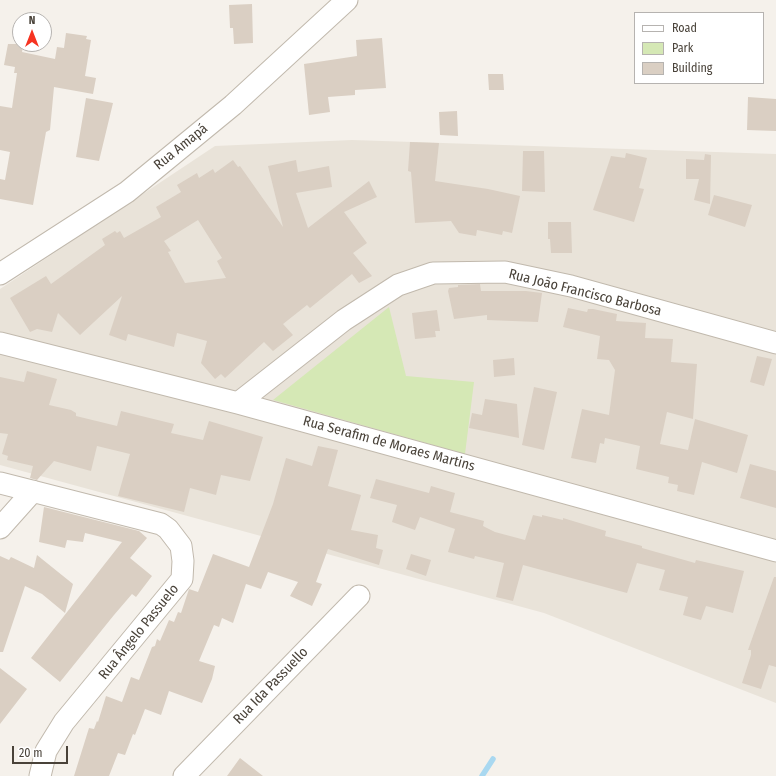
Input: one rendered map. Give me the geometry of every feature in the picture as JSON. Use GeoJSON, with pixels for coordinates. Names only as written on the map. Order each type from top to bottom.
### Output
{"type":"FeatureCollection","features":[{"type":"Feature","properties":{"kind":"street","name":"Rua Amapá"},"geometry":{"type":"LineString","coordinates":[[0,274],[127,192],[233,105],[347,0]]}},
{"type":"Feature","properties":{"kind":"street","name":"Rua João Francisco Barbosa"},"geometry":{"type":"LineString","coordinates":[[238,403],[344,320],[398,285],[433,274],[505,272],[571,286],[776,343]]}},
{"type":"Feature","properties":{"kind":"street","name":"Rua Serafim de Moraes Martins"},"geometry":{"type":"LineString","coordinates":[[0,343],[238,403],[776,551]]}},
{"type":"Feature","properties":{"kind":"street","name":"Rua Ângelo Passuelo"},"geometry":{"type":"LineString","coordinates":[[0,483],[161,524],[168,529],[181,546],[183,561],[182,579],[64,722],[46,751],[40,776]]}},
{"type":"Feature","properties":{"kind":"street"},"geometry":{"type":"LineString","coordinates":[[0,528],[33,492]]}},
{"type":"Feature","properties":{"kind":"street","name":"Rua Ida Passuello"},"geometry":{"type":"LineString","coordinates":[[184,776],[358,596]]}},
{"type":"Feature","properties":{"kind":"shaded area"},"geometry":{"type":"Polygon","coordinates":[[[352,140],[776,154],[776,703],[544,613],[0,465],[0,289],[215,146],[352,140]]]}},
{"type":"Feature","properties":{"kind":"green space"},"geometry":{"type":"Polygon","coordinates":[[[389,307],[406,376],[474,382],[465,454],[273,400],[389,307]]]}},
{"type":"Feature","properties":{"kind":"building"},"geometry":{"type":"Polygon","coordinates":[[[252,4],[253,43],[234,44],[233,28],[230,28],[229,5],[252,4]]]}},
{"type":"Feature","properties":{"kind":"building"},"geometry":{"type":"Polygon","coordinates":[[[66,33],[87,36],[86,39],[91,40],[85,76],[96,78],[93,94],[54,87],[50,130],[46,132],[33,205],[0,199],[0,179],[5,180],[10,152],[0,150],[0,106],[12,108],[17,73],[14,73],[15,67],[4,65],[8,44],[12,44],[12,52],[22,52],[55,59],[57,47],[64,48],[66,33]]]}},
{"type":"Feature","properties":{"kind":"building"},"geometry":{"type":"Polygon","coordinates":[[[382,38],[386,88],[355,90],[355,95],[328,97],[330,112],[309,115],[304,64],[357,56],[356,40],[382,38]]]}},
{"type":"Feature","properties":{"kind":"building"},"geometry":{"type":"Polygon","coordinates":[[[488,74],[503,74],[504,90],[489,90],[488,74]]]}},
{"type":"Feature","properties":{"kind":"building"},"geometry":{"type":"Polygon","coordinates":[[[748,97],[776,99],[776,131],[747,130],[748,97]]]}},
{"type":"Feature","properties":{"kind":"building"},"geometry":{"type":"Polygon","coordinates":[[[86,98],[113,103],[99,161],[76,157],[86,98]]]}},
{"type":"Feature","properties":{"kind":"building"},"geometry":{"type":"Polygon","coordinates":[[[457,111],[458,136],[440,135],[439,112],[457,111]]]}},
{"type":"Feature","properties":{"kind":"building"},"geometry":{"type":"Polygon","coordinates":[[[410,142],[439,143],[435,181],[488,189],[520,196],[512,233],[503,231],[502,235],[477,230],[476,236],[459,233],[451,221],[415,223],[411,172],[408,171],[410,142]]]}},
{"type":"Feature","properties":{"kind":"building"},"geometry":{"type":"Polygon","coordinates":[[[523,151],[544,151],[545,192],[522,191],[523,151]]]}},
{"type":"Feature","properties":{"kind":"building"},"geometry":{"type":"Polygon","coordinates":[[[626,153],[647,158],[639,188],[644,189],[634,222],[593,210],[611,156],[625,158],[626,153]]]}},
{"type":"Feature","properties":{"kind":"building"},"geometry":{"type":"Polygon","coordinates":[[[705,154],[711,155],[710,204],[694,200],[699,179],[686,179],[686,159],[704,160],[705,154]]]}},
{"type":"Feature","properties":{"kind":"building"},"geometry":{"type":"Polygon","coordinates":[[[233,160],[238,167],[240,166],[283,227],[268,166],[296,160],[298,172],[329,166],[332,187],[296,193],[308,228],[369,181],[377,197],[344,212],[367,243],[353,253],[372,276],[359,283],[352,274],[310,308],[307,305],[283,324],[293,335],[273,351],[264,342],[225,378],[221,374],[215,379],[201,363],[207,341],[177,333],[174,347],[128,334],[126,341],[109,335],[122,296],[80,335],[58,313],[52,332],[37,329],[30,332],[10,298],[46,276],[51,284],[105,245],[102,239],[115,231],[117,233],[120,231],[124,238],[161,217],[156,207],[181,192],[177,185],[197,173],[199,178],[213,169],[215,173],[233,160]],[[198,220],[164,241],[171,251],[168,252],[185,283],[226,278],[217,261],[222,258],[198,220]]]}},
{"type":"Feature","properties":{"kind":"building"},"geometry":{"type":"Polygon","coordinates":[[[714,195],[752,205],[745,227],[708,215],[714,195]]]}},
{"type":"Feature","properties":{"kind":"building"},"geometry":{"type":"Polygon","coordinates":[[[548,222],[571,222],[572,253],[551,253],[550,239],[548,239],[548,222]]]}},
{"type":"Feature","properties":{"kind":"building"},"geometry":{"type":"Polygon","coordinates":[[[480,284],[481,291],[526,291],[542,293],[538,322],[487,320],[487,315],[454,319],[448,291],[449,288],[458,287],[458,285],[480,284]]]}},
{"type":"Feature","properties":{"kind":"building"},"geometry":{"type":"Polygon","coordinates":[[[568,308],[587,312],[588,309],[593,309],[617,314],[616,321],[646,323],[645,338],[673,339],[671,362],[697,364],[693,419],[667,412],[660,444],[688,450],[695,419],[748,435],[737,473],[702,462],[694,495],[677,491],[678,485],[668,483],[669,477],[636,469],[640,446],[605,438],[604,444],[600,443],[596,463],[571,458],[582,409],[609,415],[615,370],[609,360],[597,359],[600,336],[563,327],[568,308]]]}},
{"type":"Feature","properties":{"kind":"building"},"geometry":{"type":"Polygon","coordinates":[[[437,310],[440,331],[435,331],[436,337],[415,339],[412,313],[437,310]]]}},
{"type":"Feature","properties":{"kind":"building"},"geometry":{"type":"Polygon","coordinates":[[[757,356],[772,359],[764,386],[750,382],[757,356]]]}},
{"type":"Feature","properties":{"kind":"building"},"geometry":{"type":"Polygon","coordinates":[[[514,358],[515,375],[494,377],[493,360],[514,358]]]}},
{"type":"Feature","properties":{"kind":"building"},"geometry":{"type":"Polygon","coordinates":[[[27,371],[57,379],[49,405],[71,410],[76,413],[76,416],[117,426],[121,411],[174,424],[171,433],[203,440],[209,421],[263,437],[250,481],[221,475],[216,495],[190,488],[184,512],[118,496],[130,454],[97,446],[91,471],[54,461],[37,480],[30,478],[33,466],[7,460],[8,456],[2,454],[8,434],[0,433],[0,377],[24,382],[27,371]]]}},
{"type":"Feature","properties":{"kind":"building"},"geometry":{"type":"Polygon","coordinates":[[[534,387],[557,392],[544,450],[522,445],[534,387]]]}},
{"type":"Feature","properties":{"kind":"building"},"geometry":{"type":"Polygon","coordinates":[[[485,399],[517,404],[519,438],[469,428],[472,413],[482,415],[485,399]]]}},
{"type":"Feature","properties":{"kind":"building"},"geometry":{"type":"Polygon","coordinates":[[[318,446],[338,450],[328,486],[361,495],[351,530],[378,535],[376,548],[383,550],[379,565],[328,549],[316,582],[322,584],[312,606],[290,596],[298,582],[268,572],[261,589],[246,584],[233,623],[222,618],[219,627],[214,625],[199,661],[215,666],[212,679],[202,703],[169,691],[161,715],[145,709],[125,755],[118,753],[109,776],[74,776],[89,728],[94,729],[97,721],[98,722],[106,696],[122,702],[131,677],[139,680],[152,647],[155,646],[157,639],[160,641],[169,620],[174,622],[178,612],[181,613],[189,589],[198,592],[213,554],[249,567],[273,504],[286,458],[312,466],[318,446]]]}},
{"type":"Feature","properties":{"kind":"building"},"geometry":{"type":"Polygon","coordinates":[[[750,464],[776,471],[776,508],[740,498],[750,464]]]}},
{"type":"Feature","properties":{"kind":"building"},"geometry":{"type":"Polygon","coordinates":[[[376,479],[429,493],[431,486],[455,493],[450,512],[484,521],[483,526],[495,532],[525,540],[533,515],[542,517],[542,515],[563,520],[563,518],[606,531],[605,536],[695,563],[696,560],[744,571],[733,613],[706,606],[701,620],[683,615],[688,597],[659,590],[665,570],[637,563],[627,593],[523,565],[513,601],[496,597],[504,563],[475,556],[474,559],[448,552],[455,529],[420,517],[415,530],[392,522],[397,505],[370,498],[376,479]]]}},
{"type":"Feature","properties":{"kind":"building"},"geometry":{"type":"Polygon","coordinates":[[[44,507],[139,531],[147,538],[130,558],[152,576],[136,597],[132,594],[60,682],[31,658],[122,542],[85,533],[83,542],[67,540],[65,548],[39,542],[44,507]]]}},
{"type":"Feature","properties":{"kind":"building"},"geometry":{"type":"Polygon","coordinates":[[[411,554],[431,560],[426,576],[406,569],[411,554]]]}},
{"type":"Feature","properties":{"kind":"building"},"geometry":{"type":"Polygon","coordinates":[[[37,555],[73,584],[65,613],[42,594],[25,586],[3,652],[0,652],[0,556],[9,560],[11,557],[34,568],[37,555]]]}},
{"type":"Feature","properties":{"kind":"building"},"geometry":{"type":"Polygon","coordinates":[[[774,577],[776,577],[776,667],[769,665],[761,689],[742,683],[751,655],[751,650],[748,650],[774,577]]]}},
{"type":"Feature","properties":{"kind":"building"},"geometry":{"type":"Polygon","coordinates":[[[0,668],[27,689],[0,724],[0,668]]]}},
{"type":"Feature","properties":{"kind":"building"},"geometry":{"type":"Polygon","coordinates":[[[240,758],[263,776],[227,776],[240,758]]]}},
{"type":"Feature","properties":{"kind":"waterway"},"geometry":{"type":"LineString","coordinates":[[482,776],[493,759]]}}]}
